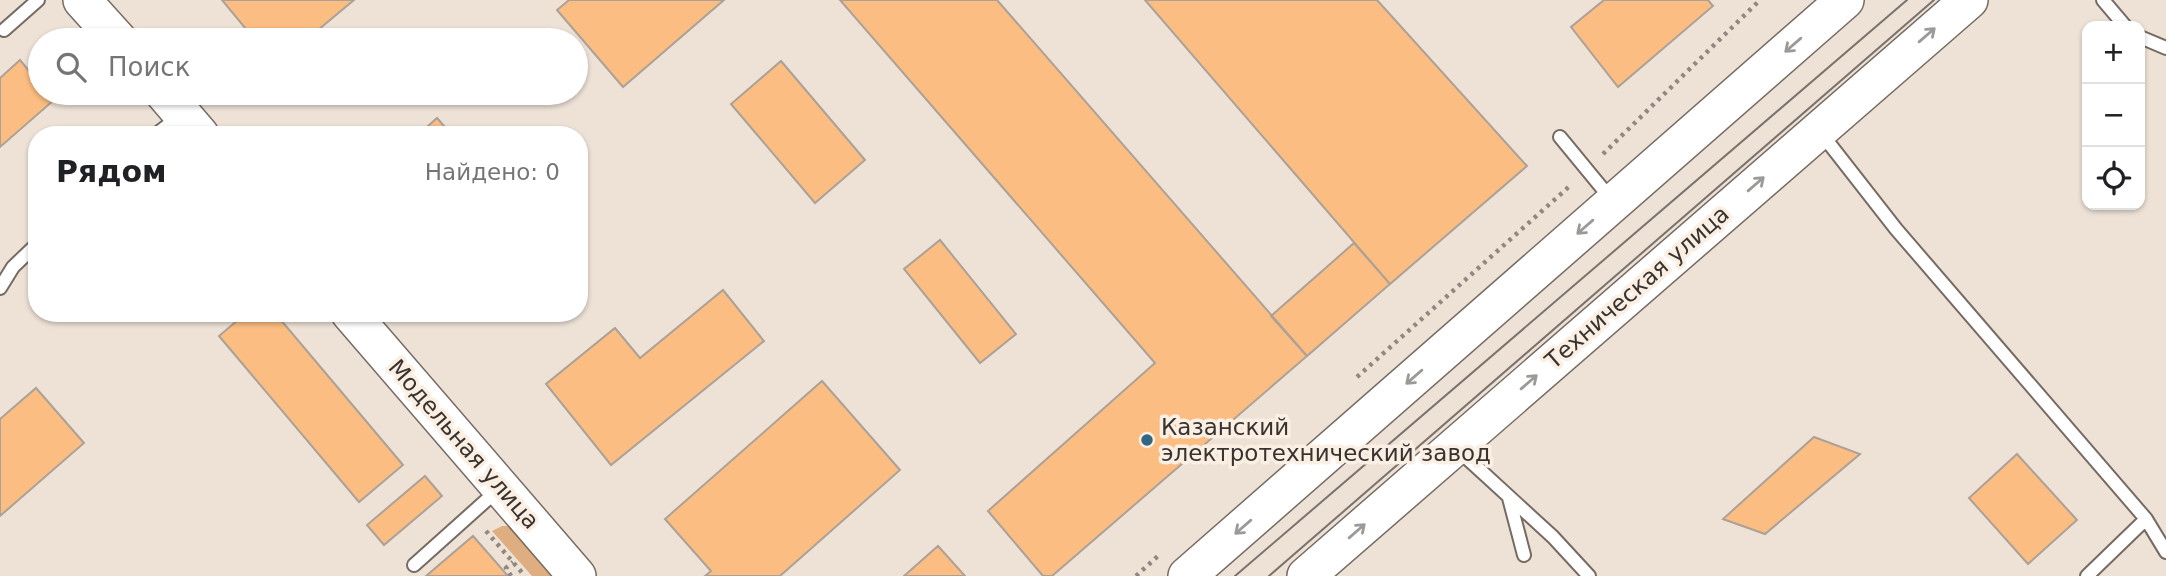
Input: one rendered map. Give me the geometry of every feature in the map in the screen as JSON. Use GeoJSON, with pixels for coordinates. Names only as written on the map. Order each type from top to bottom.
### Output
{"type":"FeatureCollection","features":[{"type":"Feature","properties":{"kind":"main road"},"geometry":{"type":"LineString","coordinates":[[82,0],[107,28]]}},
{"type":"Feature","properties":{"kind":"main road"},"geometry":{"type":"LineString","coordinates":[[1177,562],[1614,202],[1845,0]]}},
{"type":"Feature","properties":{"kind":"main road","name":"Техническая улица"},"geometry":{"type":"LineString","coordinates":[[1321,567],[1454,447],[1969,0]]}},
{"type":"Feature","properties":{"kind":"main road","name":"Модельная улица"},"geometry":{"type":"LineString","coordinates":[[358,322],[577,576]]}},
{"type":"Feature","properties":{"kind":"lane"},"geometry":{"type":"LineString","coordinates":[[4,30],[38,0]]}},
{"type":"Feature","properties":{"kind":"lane"},"geometry":{"type":"LineString","coordinates":[[2103,0],[2122,21]]}},
{"type":"Feature","properties":{"kind":"lane"},"geometry":{"type":"LineString","coordinates":[[2145,40],[2166,48]]}},
{"type":"Feature","properties":{"kind":"lane"},"geometry":{"type":"LineString","coordinates":[[1818,130],[1896,229],[2146,519],[2166,552]]}},
{"type":"Feature","properties":{"kind":"lane"},"geometry":{"type":"LineString","coordinates":[[1560,137],[1614,202]]}},
{"type":"Feature","properties":{"kind":"lane"},"geometry":{"type":"LineString","coordinates":[[0,288],[13,267],[28,253]]}},
{"type":"Feature","properties":{"kind":"lane"},"geometry":{"type":"LineString","coordinates":[[1454,447],[1553,537],[1588,576]]}},
{"type":"Feature","properties":{"kind":"lane"},"geometry":{"type":"LineString","coordinates":[[414,565],[501,487]]}},
{"type":"Feature","properties":{"kind":"lane"},"geometry":{"type":"LineString","coordinates":[[1509,496],[1524,555]]}},
{"type":"Feature","properties":{"kind":"lane"},"geometry":{"type":"LineString","coordinates":[[2087,576],[2146,519]]}},
{"type":"Feature","properties":{"kind":"path"},"geometry":{"type":"LineString","coordinates":[[1351,383],[1586,171],[1760,0]]}},
{"type":"Feature","properties":{"kind":"path"},"geometry":{"type":"LineString","coordinates":[[511,576],[506,568],[513,562]]}},
{"type":"Feature","properties":{"kind":"path"},"geometry":{"type":"LineString","coordinates":[[1136,576],[1177,562]]}},
{"type":"Feature","properties":{"kind":"shaded area"},"geometry":{"type":"Polygon","coordinates":[[[502,526],[513,526],[559,576],[532,576],[492,531],[502,526]]]}},
{"type":"Feature","properties":{"kind":"building"},"geometry":{"type":"Polygon","coordinates":[[[222,0],[354,0],[320,28],[245,28],[222,0]]]}},
{"type":"Feature","properties":{"kind":"building"},"geometry":{"type":"Polygon","coordinates":[[[569,0],[724,0],[623,87],[588,46],[588,28],[572,28],[557,10],[569,0]]]}},
{"type":"Feature","properties":{"kind":"building"},"geometry":{"type":"Polygon","coordinates":[[[840,0],[997,0],[1307,356],[1052,576],[1043,576],[988,511],[1155,363],[840,0]]]}},
{"type":"Feature","properties":{"kind":"building"},"geometry":{"type":"Polygon","coordinates":[[[1145,0],[1377,0],[1527,166],[1390,284],[1145,0]]]}},
{"type":"Feature","properties":{"kind":"building"},"geometry":{"type":"Polygon","coordinates":[[[1604,0],[1708,0],[1713,6],[1618,87],[1571,27],[1604,0]]]}},
{"type":"Feature","properties":{"kind":"building"},"geometry":{"type":"Polygon","coordinates":[[[20,60],[28,70],[28,105],[48,105],[0,147],[0,78],[20,60]]]}},
{"type":"Feature","properties":{"kind":"building"},"geometry":{"type":"Polygon","coordinates":[[[781,61],[865,160],[815,203],[731,104],[781,61]]]}},
{"type":"Feature","properties":{"kind":"building"},"geometry":{"type":"Polygon","coordinates":[[[437,118],[444,126],[428,126],[437,118]]]}},
{"type":"Feature","properties":{"kind":"building"},"geometry":{"type":"Polygon","coordinates":[[[940,240],[1016,334],[980,363],[904,269],[940,240]]]}},
{"type":"Feature","properties":{"kind":"building"},"geometry":{"type":"Polygon","coordinates":[[[1354,243],[1390,284],[1307,356],[1271,316],[1354,243]]]}},
{"type":"Feature","properties":{"kind":"building"},"geometry":{"type":"Polygon","coordinates":[[[723,290],[764,341],[611,465],[546,384],[615,328],[640,358],[723,290]]]}},
{"type":"Feature","properties":{"kind":"building"},"geometry":{"type":"Polygon","coordinates":[[[235,322],[283,322],[403,465],[359,502],[219,336],[235,322]]]}},
{"type":"Feature","properties":{"kind":"building"},"geometry":{"type":"Polygon","coordinates":[[[822,381],[900,470],[780,576],[705,576],[711,571],[665,519],[822,381]]]}},
{"type":"Feature","properties":{"kind":"building"},"geometry":{"type":"Polygon","coordinates":[[[36,388],[84,443],[0,516],[0,419],[36,388]]]}},
{"type":"Feature","properties":{"kind":"building"},"geometry":{"type":"Polygon","coordinates":[[[1814,437],[1860,454],[1765,534],[1723,519],[1814,437]]]}},
{"type":"Feature","properties":{"kind":"building"},"geometry":{"type":"Polygon","coordinates":[[[2017,454],[2077,520],[2028,564],[1969,498],[2017,454]]]}},
{"type":"Feature","properties":{"kind":"building"},"geometry":{"type":"Polygon","coordinates":[[[425,476],[442,496],[384,545],[367,525],[425,476]]]}},
{"type":"Feature","properties":{"kind":"building"},"geometry":{"type":"Polygon","coordinates":[[[473,536],[508,576],[426,576],[473,536]]]}},
{"type":"Feature","properties":{"kind":"building"},"geometry":{"type":"Polygon","coordinates":[[[938,546],[965,576],[904,576],[938,546]]]}},
{"type":"Feature","properties":{"kind":"tram line"},"geometry":{"type":"LineString","coordinates":[[1235,576],[1907,0]]}},
{"type":"Feature","properties":{"kind":"tram line"},"geometry":{"type":"LineString","coordinates":[[1269,576],[1934,0]]}},
{"type":"Feature","properties":{"kind":"place","name":"Казанский электротехнический завод"},"geometry":{"type":"Point","coordinates":[1147,440]}}]}
